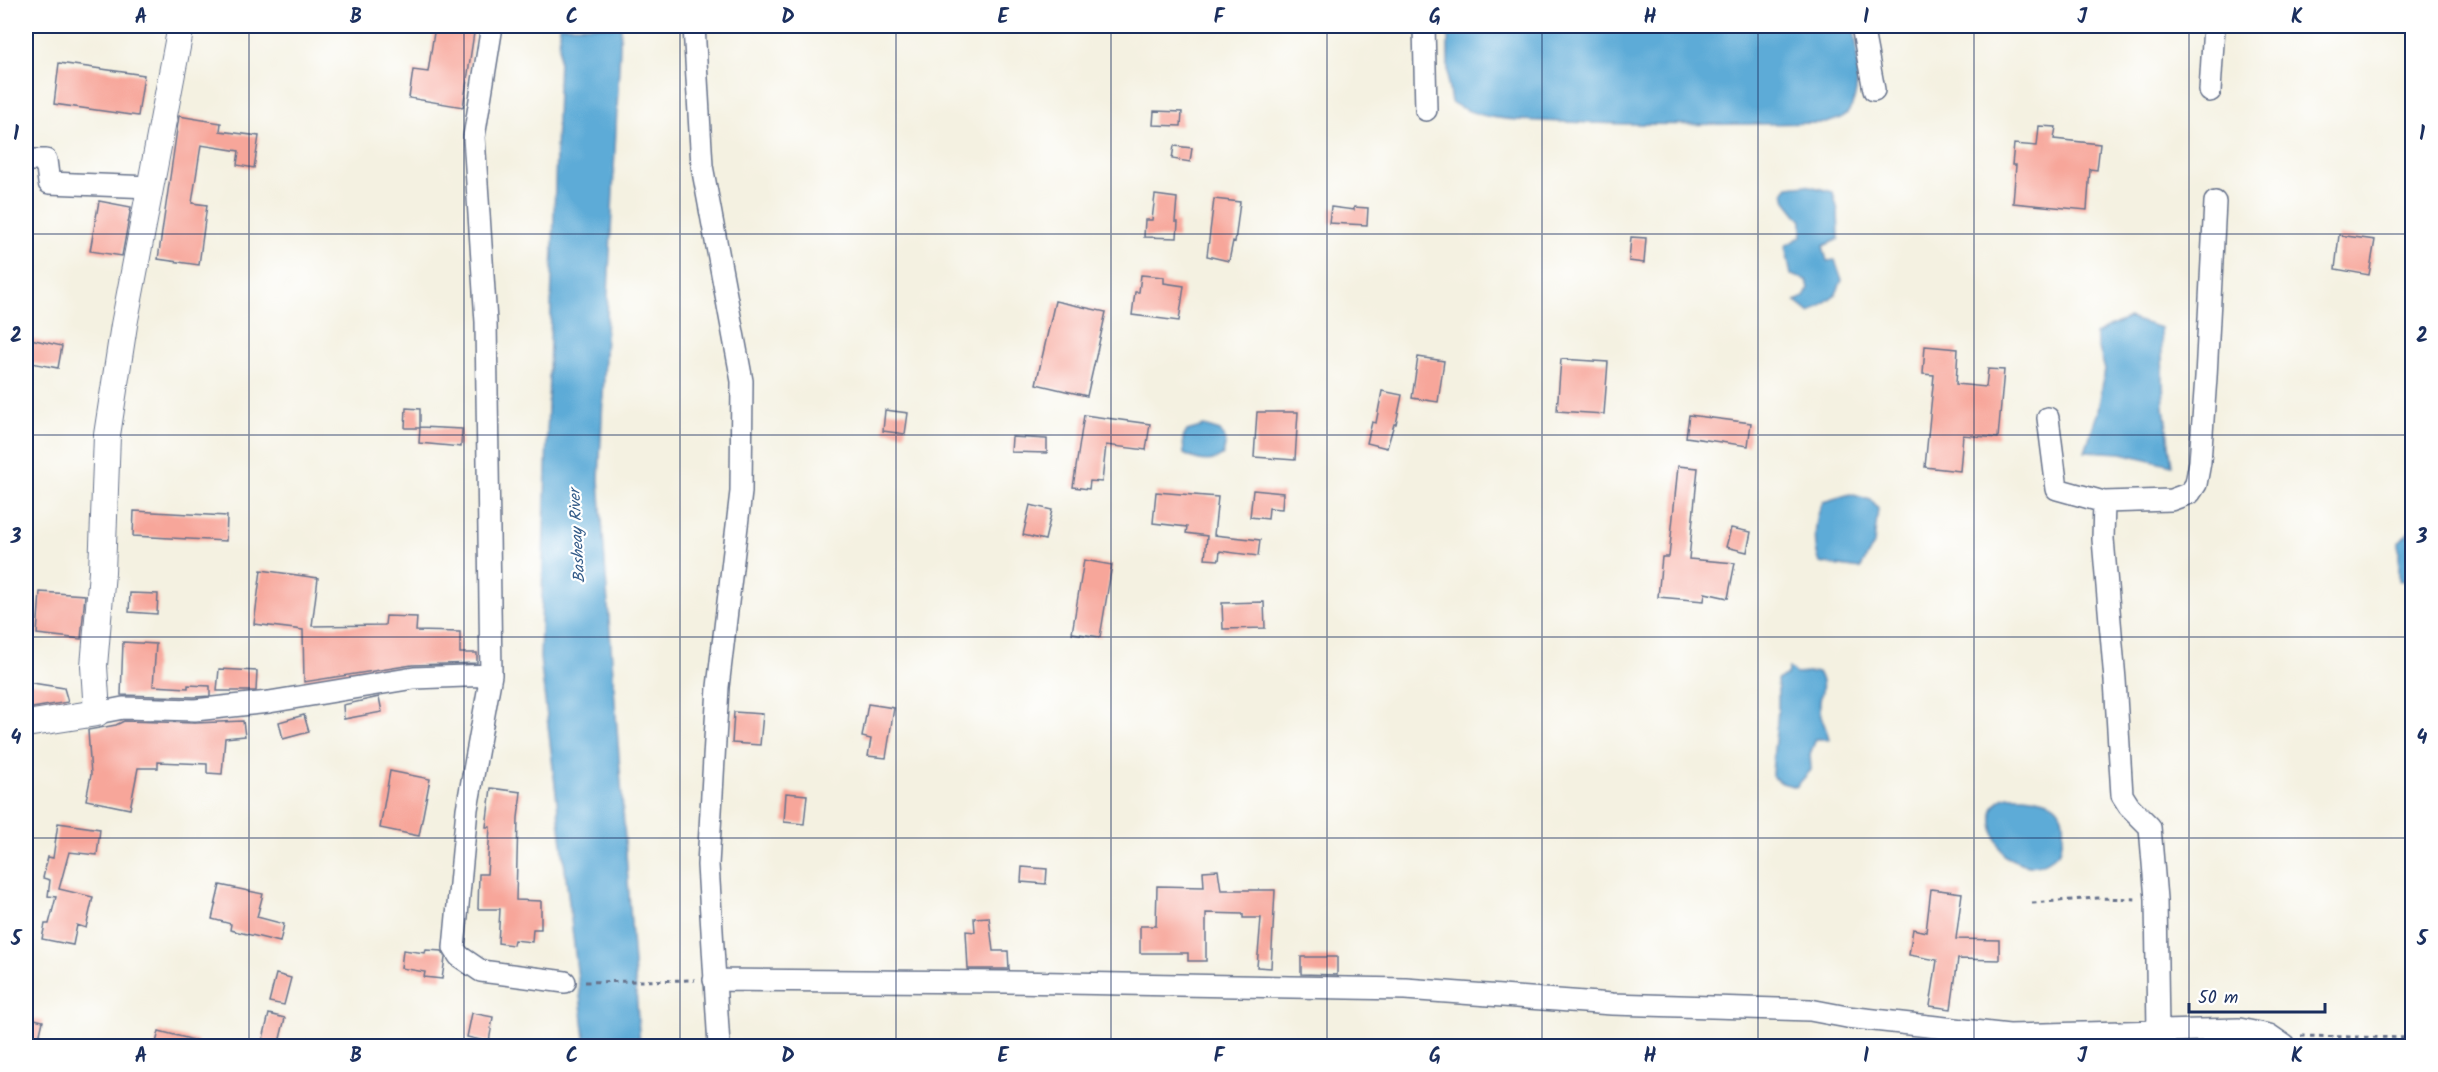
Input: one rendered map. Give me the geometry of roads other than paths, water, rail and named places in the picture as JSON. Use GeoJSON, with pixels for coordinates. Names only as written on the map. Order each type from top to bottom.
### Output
{"type":"FeatureCollection","features":[{"type":"Feature","properties":{"kind":"street"},"geometry":{"type":"LineString","coordinates":[[98,713],[94,666],[102,572],[107,435],[124,325],[181,26]]}},
{"type":"Feature","properties":{"kind":"street"},"geometry":{"type":"LineString","coordinates":[[492,26],[474,137],[487,345],[491,675],[467,809],[454,948],[459,956],[481,971],[565,982]]}},
{"type":"Feature","properties":{"kind":"street"},"geometry":{"type":"LineString","coordinates":[[694,26],[702,166],[742,381],[741,492],[718,687],[708,865],[719,1047]]}},
{"type":"Feature","properties":{"kind":"street"},"geometry":{"type":"LineString","coordinates":[[1424,26],[1426,110]]}},
{"type":"Feature","properties":{"kind":"street"},"geometry":{"type":"LineString","coordinates":[[1862,26],[1874,90]]}},
{"type":"Feature","properties":{"kind":"street"},"geometry":{"type":"LineString","coordinates":[[2210,91],[2214,26]]}},
{"type":"Feature","properties":{"kind":"street"},"geometry":{"type":"LineString","coordinates":[[26,160],[46,160],[49,183],[151,187]]}},
{"type":"Feature","properties":{"kind":"street"},"geometry":{"type":"LineString","coordinates":[[2048,418],[2057,489],[2104,502],[2171,500],[2190,493],[2196,484],[2200,462],[2215,202]]}},
{"type":"Feature","properties":{"kind":"street"},"geometry":{"type":"LineString","coordinates":[[2104,502],[2103,539],[2122,795],[2129,806],[2150,826],[2156,899],[2158,1032]]}},
{"type":"Feature","properties":{"kind":"street"},"geometry":{"type":"LineString","coordinates":[[26,724],[123,708],[195,710],[268,702],[414,678],[491,675]]}},
{"type":"Feature","properties":{"kind":"street"},"geometry":{"type":"LineString","coordinates":[[714,980],[1006,982],[1405,989],[1612,1004],[1810,1010],[1847,1017],[2009,1035],[2239,1029],[2277,1041]]}},
{"type":"Feature","properties":{"kind":"water","name":"Basheay River"},"geometry":{"type":"Polygon","coordinates":[[[560,26],[621,26],[599,480],[640,1046],[586,1046],[540,658],[560,26]]]}},
{"type":"Feature","properties":{"kind":"water"},"geometry":{"type":"Polygon","coordinates":[[[1448,26],[1853,26],[1858,73],[1857,87],[1850,109],[1842,117],[1826,123],[1631,124],[1492,117],[1463,109],[1451,102],[1448,84],[1448,26]]]}},
{"type":"Feature","properties":{"kind":"water"},"geometry":{"type":"Polygon","coordinates":[[[1806,185],[1833,192],[1838,211],[1839,239],[1823,246],[1827,261],[1835,260],[1842,280],[1836,294],[1810,313],[1795,301],[1804,297],[1809,288],[1807,280],[1791,275],[1785,246],[1802,236],[1802,221],[1786,201],[1784,192],[1788,187],[1806,185]]]}},
{"type":"Feature","properties":{"kind":"water"},"geometry":{"type":"Polygon","coordinates":[[[2128,318],[2161,328],[2164,407],[2172,465],[2121,453],[2085,451],[2098,411],[2105,370],[2095,334],[2128,318]]]}},
{"type":"Feature","properties":{"kind":"water"},"geometry":{"type":"Polygon","coordinates":[[[1204,426],[1220,431],[1226,441],[1223,455],[1214,460],[1194,459],[1184,454],[1183,438],[1187,431],[1204,426]]]}},
{"type":"Feature","properties":{"kind":"water"},"geometry":{"type":"Polygon","coordinates":[[[1850,494],[1871,500],[1878,509],[1874,544],[1860,569],[1820,563],[1816,548],[1816,524],[1823,502],[1850,494]]]}},
{"type":"Feature","properties":{"kind":"water"},"geometry":{"type":"Polygon","coordinates":[[[2411,529],[2412,580],[2399,581],[2399,542],[2411,529]]]}},
{"type":"Feature","properties":{"kind":"water"},"geometry":{"type":"Polygon","coordinates":[[[1789,668],[1796,674],[1818,672],[1822,683],[1820,713],[1829,739],[1816,739],[1810,754],[1811,770],[1796,787],[1782,783],[1772,776],[1777,716],[1777,680],[1787,675],[1789,668]]]}},
{"type":"Feature","properties":{"kind":"water"},"geometry":{"type":"Polygon","coordinates":[[[2007,796],[2024,796],[2048,801],[2059,810],[2062,816],[2063,837],[2060,851],[2040,865],[2027,865],[2005,856],[1994,834],[1993,809],[1998,802],[2007,796]]]}}]}
